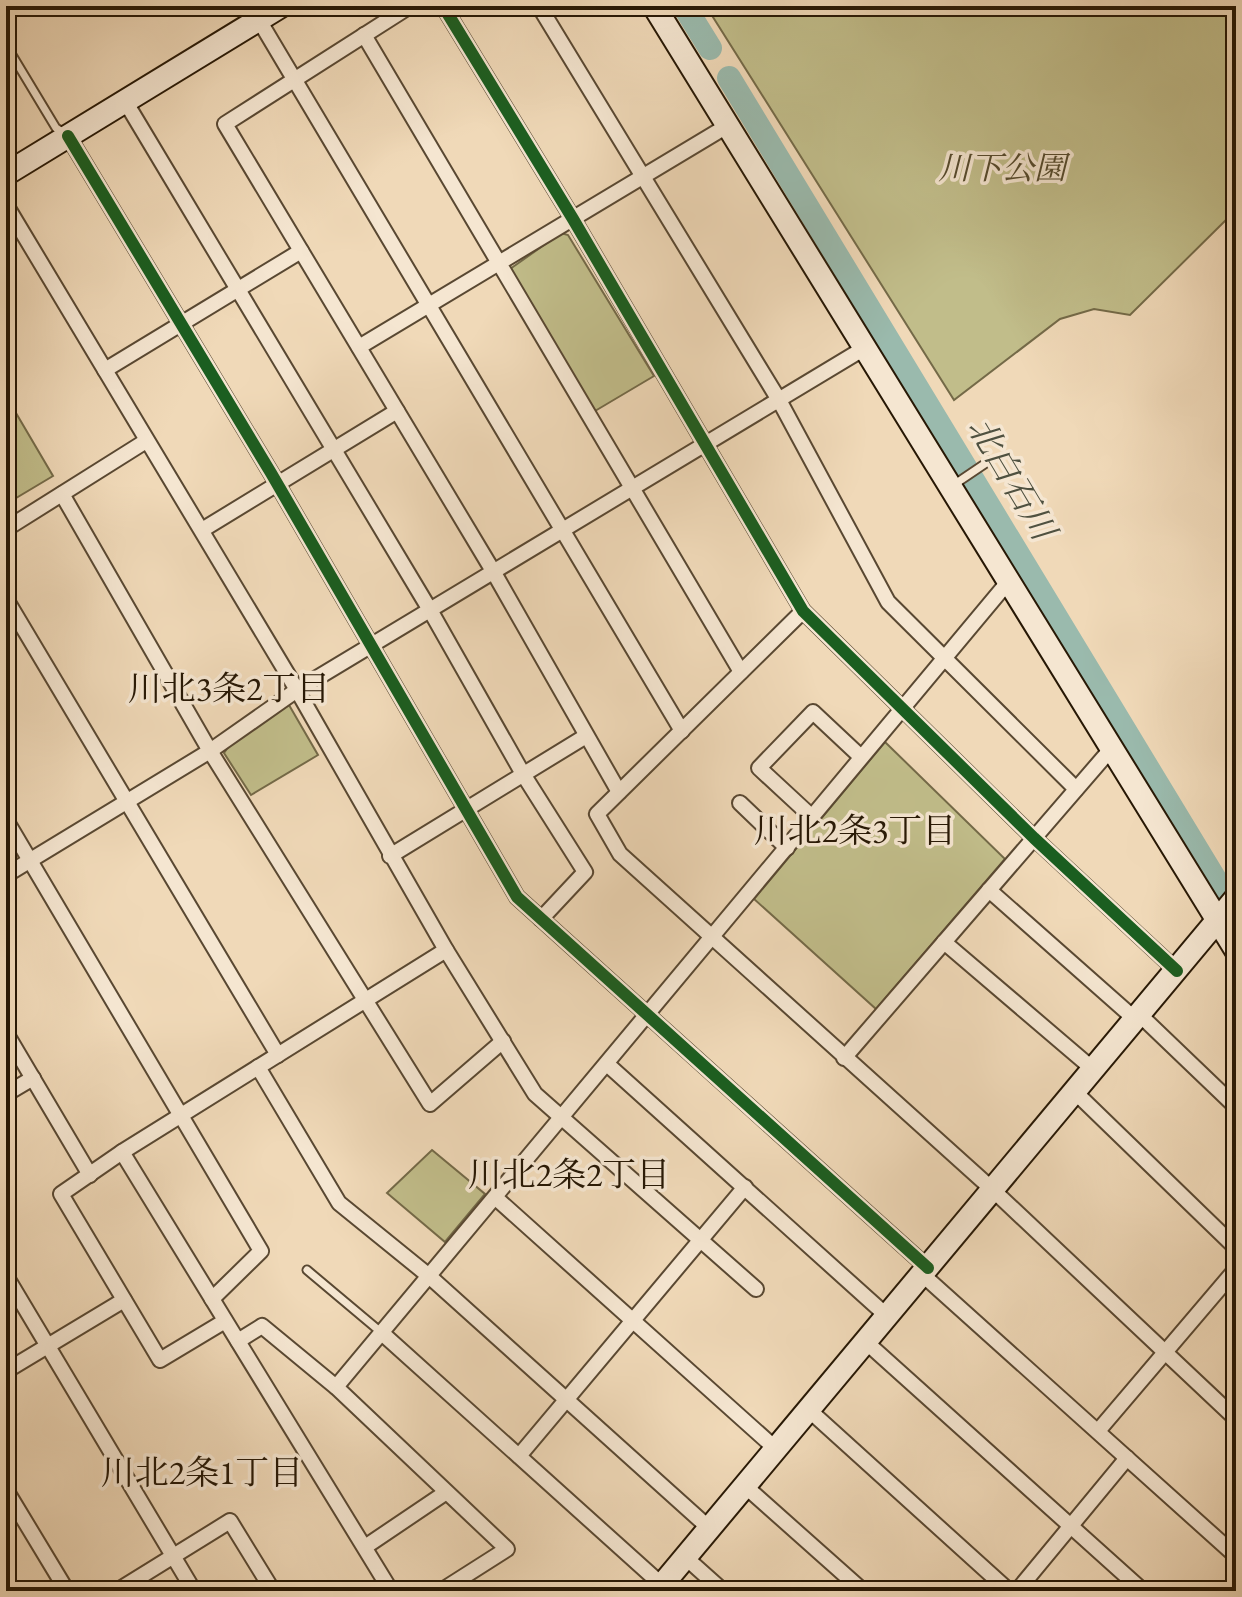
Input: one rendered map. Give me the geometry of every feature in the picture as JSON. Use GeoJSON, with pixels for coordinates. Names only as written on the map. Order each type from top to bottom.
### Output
{"type":"FeatureCollection","features":[{"type":"Feature","properties":{"kind":"street"},"geometry":{"type":"LineString","coordinates":[[6,174],[281,6]]}},
{"type":"Feature","properties":{"kind":"street"},"geometry":{"type":"LineString","coordinates":[[410,6],[225,124],[493,571],[619,792]]}},
{"type":"Feature","properties":{"kind":"street"},"geometry":{"type":"LineString","coordinates":[[443,6],[706,442],[803,611],[1034,838],[1177,971]]}},
{"type":"Feature","properties":{"kind":"street"},"geometry":{"type":"LineString","coordinates":[[539,6],[779,400],[888,602],[1076,789]]}},
{"type":"Feature","properties":{"kind":"street"},"geometry":{"type":"LineString","coordinates":[[654,6],[863,349],[953,485],[1008,582],[1111,749],[1226,910],[1236,950]]}},
{"type":"Feature","properties":{"kind":"street"},"geometry":{"type":"LineString","coordinates":[[259,20],[682,731]]}},
{"type":"Feature","properties":{"kind":"street"},"geometry":{"type":"LineString","coordinates":[[364,35],[741,672]]}},
{"type":"Feature","properties":{"kind":"street"},"geometry":{"type":"LineString","coordinates":[[125,101],[430,610],[523,774],[585,872],[541,919]]}},
{"type":"Feature","properties":{"kind":"street"},"geometry":{"type":"LineString","coordinates":[[359,347],[727,126]]}},
{"type":"Feature","properties":{"kind":"street"},"geometry":{"type":"LineString","coordinates":[[68,136],[372,645],[517,897],[649,1014],[1236,1556]]}},
{"type":"Feature","properties":{"kind":"street"},"geometry":{"type":"LineString","coordinates":[[6,205],[297,690],[390,856],[535,1094],[756,1289]]}},
{"type":"Feature","properties":{"kind":"street"},"geometry":{"type":"LineString","coordinates":[[105,370],[301,251]]}},
{"type":"Feature","properties":{"kind":"street"},"geometry":{"type":"LineString","coordinates":[[6,875],[210,751],[297,690],[863,349]]}},
{"type":"Feature","properties":{"kind":"street"},"geometry":{"type":"LineString","coordinates":[[202,530],[397,411]]}},
{"type":"Feature","properties":{"kind":"street"},"geometry":{"type":"LineString","coordinates":[[6,529],[146,441]]}},
{"type":"Feature","properties":{"kind":"street"},"geometry":{"type":"LineString","coordinates":[[62,494],[210,751],[363,1002],[430,1104],[503,1041]]}},
{"type":"Feature","properties":{"kind":"street"},"geometry":{"type":"LineString","coordinates":[[336,1387],[1008,582]]}},
{"type":"Feature","properties":{"kind":"street"},"geometry":{"type":"LineString","coordinates":[[6,599],[278,1055]]}},
{"type":"Feature","properties":{"kind":"street"},"geometry":{"type":"LineString","coordinates":[[803,611],[597,814],[620,854],[993,1190],[1236,1419]]}},
{"type":"Feature","properties":{"kind":"street"},"geometry":{"type":"LineString","coordinates":[[812,817],[759,768],[813,712],[861,757]]}},
{"type":"Feature","properties":{"kind":"street"},"geometry":{"type":"LineString","coordinates":[[390,856],[586,736]]}},
{"type":"Feature","properties":{"kind":"street"},"geometry":{"type":"LineString","coordinates":[[844,1058],[1111,749]]}},
{"type":"Feature","properties":{"kind":"street"},"geometry":{"type":"LineString","coordinates":[[740,803],[787,848]]}},
{"type":"Feature","properties":{"kind":"street"},"geometry":{"type":"LineString","coordinates":[[6,820],[183,1114],[261,1251],[212,1299]]}},
{"type":"Feature","properties":{"kind":"street"},"geometry":{"type":"LineString","coordinates":[[989,890],[1138,1017],[1236,1107]]}},
{"type":"Feature","properties":{"kind":"street"},"geometry":{"type":"LineString","coordinates":[[383,1334],[660,1588],[1226,910]]}},
{"type":"Feature","properties":{"kind":"street"},"geometry":{"type":"LineString","coordinates":[[944,942],[1094,1070]]}},
{"type":"Feature","properties":{"kind":"street"},"geometry":{"type":"LineString","coordinates":[[225,1321],[160,1360],[61,1194],[122,1152],[446,950]]}},
{"type":"Feature","properties":{"kind":"street"},"geometry":{"type":"LineString","coordinates":[[6,1033],[90,1175]]}},
{"type":"Feature","properties":{"kind":"street"},"geometry":{"type":"LineString","coordinates":[[607,1064],[887,1316]]}},
{"type":"Feature","properties":{"kind":"street"},"geometry":{"type":"LineString","coordinates":[[258,1067],[339,1203],[429,1276],[709,1528]]}},
{"type":"Feature","properties":{"kind":"street"},"geometry":{"type":"LineString","coordinates":[[6,1094],[33,1078]]}},
{"type":"Feature","properties":{"kind":"street"},"geometry":{"type":"LineString","coordinates":[[1075,1092],[1236,1248]]}},
{"type":"Feature","properties":{"kind":"street"},"geometry":{"type":"LineString","coordinates":[[122,1152],[391,1591]]}},
{"type":"Feature","properties":{"kind":"street"},"geometry":{"type":"LineString","coordinates":[[519,1456],[745,1187]]}},
{"type":"Feature","properties":{"kind":"street"},"geometry":{"type":"LineString","coordinates":[[496,1198],[776,1449]]}},
{"type":"Feature","properties":{"kind":"street"},"geometry":{"type":"LineString","coordinates":[[1098,1431],[1236,1269]]}},
{"type":"Feature","properties":{"kind":"street"},"geometry":{"type":"LineString","coordinates":[[6,1276],[194,1591]]}},
{"type":"Feature","properties":{"kind":"street"},"geometry":{"type":"LineString","coordinates":[[6,1371],[124,1300]]}},
{"type":"Feature","properties":{"kind":"street"},"geometry":{"type":"LineString","coordinates":[[238,1341],[262,1326],[336,1387],[507,1549],[441,1591]]}},
{"type":"Feature","properties":{"kind":"street"},"geometry":{"type":"LineString","coordinates":[[866,1342],[1143,1591]]}},
{"type":"Feature","properties":{"kind":"street"},"geometry":{"type":"LineString","coordinates":[[809,1410],[1009,1591]]}},
{"type":"Feature","properties":{"kind":"street"},"geometry":{"type":"LineString","coordinates":[[1017,1591],[1127,1458]]}},
{"type":"Feature","properties":{"kind":"street"},"geometry":{"type":"LineString","coordinates":[[745,1486],[863,1591]]}},
{"type":"Feature","properties":{"kind":"street"},"geometry":{"type":"LineString","coordinates":[[6,1490],[67,1591]]}},
{"type":"Feature","properties":{"kind":"street"},"geometry":{"type":"LineString","coordinates":[[365,1547],[445,1493]]}},
{"type":"Feature","properties":{"kind":"street"},"geometry":{"type":"LineString","coordinates":[[117,1591],[230,1521],[273,1591]]}},
{"type":"Feature","properties":{"kind":"street"},"geometry":{"type":"LineString","coordinates":[[685,1557],[723,1591]]}},
{"type":"Feature","properties":{"kind":"lane"},"geometry":{"type":"LineString","coordinates":[[6,45],[56,128],[68,136]]}},
{"type":"Feature","properties":{"kind":"lane"},"geometry":{"type":"LineString","coordinates":[[953,485],[989,461]]}},
{"type":"Feature","properties":{"kind":"lane"},"geometry":{"type":"LineString","coordinates":[[307,1270],[383,1334]]}},
{"type":"Feature","properties":{"kind":"green space","name":"川下公園"},"geometry":{"type":"Polygon","coordinates":[[[706,6],[1236,6],[1236,210],[1130,315],[1094,309],[1060,319],[954,400],[706,6]]]}},
{"type":"Feature","properties":{"kind":"green space"},"geometry":{"type":"Polygon","coordinates":[[[561,233],[568,235],[654,376],[595,411],[510,269],[561,233]]]}},
{"type":"Feature","properties":{"kind":"green space"},"geometry":{"type":"Polygon","coordinates":[[[6,396],[53,476],[6,504],[6,396]]]}},
{"type":"Feature","properties":{"kind":"green space"},"geometry":{"type":"Polygon","coordinates":[[[289,705],[318,755],[251,795],[224,753],[231,743],[289,705]]]}},
{"type":"Feature","properties":{"kind":"green space"},"geometry":{"type":"Polygon","coordinates":[[[885,742],[1005,859],[876,1009],[754,899],[885,742]]]}},
{"type":"Feature","properties":{"kind":"green space"},"geometry":{"type":"Polygon","coordinates":[[[432,1150],[485,1194],[445,1242],[387,1193],[432,1150]]]}},
{"type":"Feature","properties":{"kind":"waterway","name":"北白石川"},"geometry":{"type":"LineString","coordinates":[[684,6],[710,48]]}},
{"type":"Feature","properties":{"kind":"waterway","name":"北白石川"},"geometry":{"type":"LineString","coordinates":[[729,78],[1236,914]]}},
{"type":"Feature","properties":{"kind":"cycle path"},"geometry":{"type":"LineString","coordinates":[[443,6],[573,219],[803,611],[1034,838],[1177,971]]}},
{"type":"Feature","properties":{"kind":"cycle path"},"geometry":{"type":"LineString","coordinates":[[68,136],[271,473],[517,897],[928,1268]]}},
{"type":"Feature","properties":{"kind":"district","name":"川北3条2丁目"},"geometry":{"type":"Point","coordinates":[229,688]}},
{"type":"Feature","properties":{"kind":"district","name":"川北2条3丁目"},"geometry":{"type":"Point","coordinates":[855,830]}},
{"type":"Feature","properties":{"kind":"district","name":"川北2条2丁目"},"geometry":{"type":"Point","coordinates":[569,1174]}},
{"type":"Feature","properties":{"kind":"district","name":"川北2条1丁目"},"geometry":{"type":"Point","coordinates":[202,1472]}}]}
